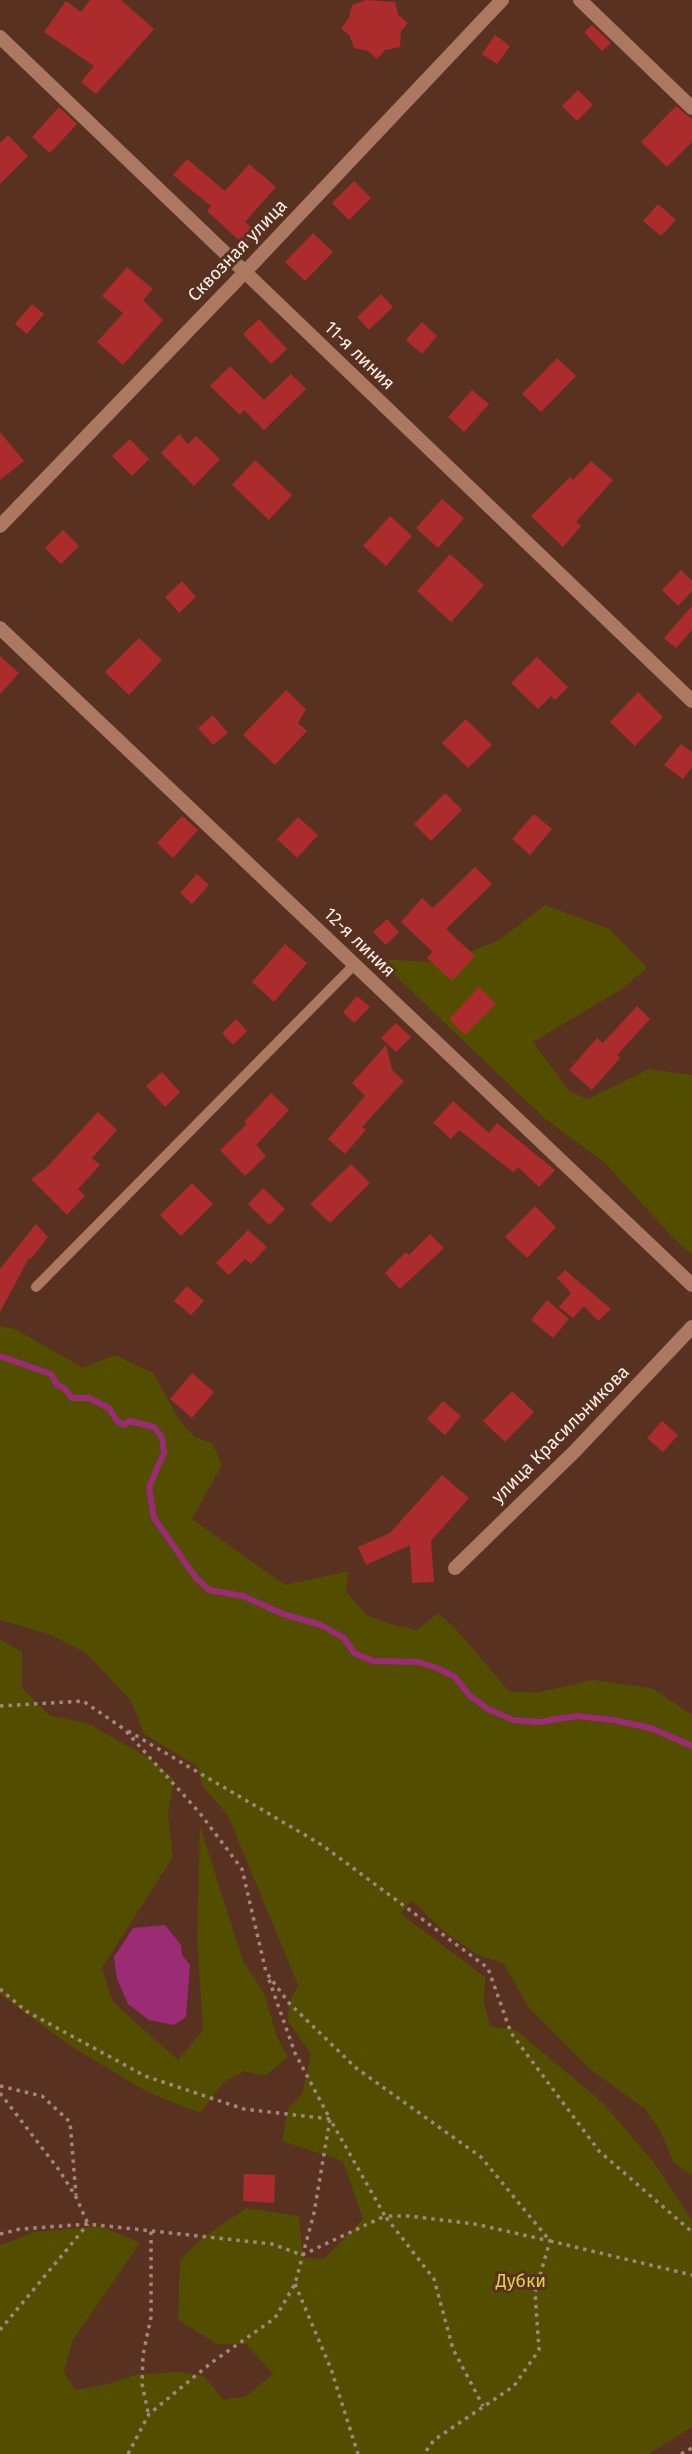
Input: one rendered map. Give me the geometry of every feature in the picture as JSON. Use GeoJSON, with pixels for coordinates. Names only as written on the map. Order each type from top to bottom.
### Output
{"type":"FeatureCollection","features":[{"type":"Feature","properties":{"kind":"street","name":"Сквозная улица"},"geometry":{"type":"LineString","coordinates":[[0,526],[502,0]]}},
{"type":"Feature","properties":{"kind":"street"},"geometry":{"type":"LineString","coordinates":[[580,0],[692,108]]}},
{"type":"Feature","properties":{"kind":"street","name":"11-я линия"},"geometry":{"type":"LineString","coordinates":[[0,37],[692,701]]}},
{"type":"Feature","properties":{"kind":"street","name":"12-я линия"},"geometry":{"type":"LineString","coordinates":[[0,628],[692,1285]]}},
{"type":"Feature","properties":{"kind":"street","name":"улица Красильникова"},"geometry":{"type":"LineString","coordinates":[[455,1568],[575,1451],[692,1327]]}},
{"type":"Feature","properties":{"kind":"lane"},"geometry":{"type":"LineString","coordinates":[[36,1287],[354,965]]}},
{"type":"Feature","properties":{"kind":"path"},"geometry":{"type":"LineString","coordinates":[[0,1706],[83,1701],[124,1729],[322,1846],[488,1968],[511,2033],[599,2151],[692,2232]]}},
{"type":"Feature","properties":{"kind":"path"},"geometry":{"type":"LineString","coordinates":[[124,1729],[199,1812],[242,1869],[266,1972],[295,2053],[385,2216],[434,2279],[453,2349],[483,2407]]}},
{"type":"Feature","properties":{"kind":"path"},"geometry":{"type":"LineString","coordinates":[[266,1972],[289,2003],[356,2068],[481,2157],[550,2241]]}},
{"type":"Feature","properties":{"kind":"path"},"geometry":{"type":"LineString","coordinates":[[0,1989],[26,2011],[145,2076],[244,2109],[330,2119]]}},
{"type":"Feature","properties":{"kind":"path"},"geometry":{"type":"LineString","coordinates":[[0,2086],[42,2096],[70,2122],[76,2197]]}},
{"type":"Feature","properties":{"kind":"path"},"geometry":{"type":"LineString","coordinates":[[0,2093],[76,2197],[88,2224]]}},
{"type":"Feature","properties":{"kind":"path"},"geometry":{"type":"LineString","coordinates":[[128,2454],[149,2414],[211,2363],[275,2318],[295,2284],[314,2213],[330,2119]]}},
{"type":"Feature","properties":{"kind":"path"},"geometry":{"type":"LineString","coordinates":[[0,2234],[20,2229],[88,2224],[271,2244],[302,2255],[385,2216],[409,2216],[475,2224],[692,2275]]}},
{"type":"Feature","properties":{"kind":"path"},"geometry":{"type":"LineString","coordinates":[[0,2330],[88,2224]]}},
{"type":"Feature","properties":{"kind":"path"},"geometry":{"type":"LineString","coordinates":[[149,2414],[142,2384],[144,2355],[152,2317],[151,2231]]}},
{"type":"Feature","properties":{"kind":"path"},"geometry":{"type":"LineString","coordinates":[[424,2454],[433,2440],[514,2386],[538,2350],[535,2292],[550,2241]]}},
{"type":"Feature","properties":{"kind":"path"},"geometry":{"type":"LineString","coordinates":[[295,2284],[331,2369],[358,2454]]}},
{"type":"Feature","properties":{"kind":"path"},"geometry":{"type":"LineString","coordinates":[[681,2454],[692,2448]]}},
{"type":"Feature","properties":{"kind":"green space"},"geometry":{"type":"Polygon","coordinates":[[[545,905],[610,929],[647,968],[622,989],[533,1042],[570,1092],[588,1099],[649,1069],[692,1075],[692,1254],[676,1241],[605,1163],[544,1118],[378,959],[431,962],[454,958],[499,940],[545,905]]]}},
{"type":"Feature","properties":{"kind":"green space","name":"Дубки"},"geometry":{"type":"Polygon","coordinates":[[[0,1326],[15,1329],[83,1368],[115,1355],[153,1373],[181,1423],[195,1437],[212,1443],[222,1465],[192,1519],[285,1585],[348,1571],[346,1592],[367,1615],[417,1630],[438,1613],[455,1628],[509,1691],[535,1693],[593,1680],[652,1688],[692,1715],[692,2176],[673,2162],[660,2130],[645,2109],[590,2069],[529,2008],[504,1964],[476,1954],[441,1929],[412,1900],[401,1914],[485,1977],[484,2002],[490,2026],[516,2030],[602,2102],[655,2164],[692,2220],[692,2427],[649,2454],[0,2454],[0,2245],[35,2232],[101,2226],[140,2243],[73,2340],[64,2372],[75,2390],[108,2384],[138,2374],[182,2372],[204,2376],[224,2400],[246,2396],[273,2374],[246,2344],[217,2344],[178,2320],[180,2260],[200,2240],[246,2208],[299,2216],[303,2258],[324,2259],[363,2219],[343,2161],[282,2141],[288,2108],[302,2094],[311,2054],[288,2021],[289,2003],[298,1985],[228,1816],[202,1785],[197,1766],[144,1734],[131,1701],[86,1653],[49,1634],[0,1620],[0,1326]]]}},
{"type":"Feature","properties":{"kind":"green space"},"geometry":{"type":"Polygon","coordinates":[[[0,1639],[22,1652],[22,1688],[49,1715],[89,1724],[149,1758],[174,1779],[168,1814],[173,1857],[102,1968],[113,2002],[178,2060],[203,2030],[197,1937],[200,1826],[243,1961],[264,1993],[277,2037],[288,2057],[265,2076],[244,2071],[223,2083],[200,2113],[149,2093],[72,2047],[0,1994],[0,1639]]]}},
{"type":"Feature","properties":{"kind":"shaded area"},"geometry":{"type":"Polygon","coordinates":[[[165,1925],[181,1945],[182,1955],[190,1965],[186,2017],[174,2025],[149,2020],[128,2004],[117,1979],[114,1957],[133,1928],[165,1925]]]}},
{"type":"Feature","properties":{"kind":"building"},"geometry":{"type":"Polygon","coordinates":[[[90,0],[121,0],[154,29],[96,94],[81,82],[94,66],[44,32],[66,1],[81,12],[90,0]]]}},
{"type":"Feature","properties":{"kind":"building"},"geometry":{"type":"Polygon","coordinates":[[[366,0],[395,2],[398,15],[408,23],[401,31],[400,47],[385,50],[377,59],[368,51],[354,48],[350,36],[341,28],[349,18],[352,5],[366,0]]]}},
{"type":"Feature","properties":{"kind":"building"},"geometry":{"type":"Polygon","coordinates":[[[592,25],[611,43],[602,51],[584,32],[592,25]]]}},
{"type":"Feature","properties":{"kind":"building"},"geometry":{"type":"Polygon","coordinates":[[[495,35],[510,46],[497,64],[482,54],[495,35]]]}},
{"type":"Feature","properties":{"kind":"building"},"geometry":{"type":"Polygon","coordinates":[[[578,90],[593,105],[577,121],[562,106],[578,90]]]}},
{"type":"Feature","properties":{"kind":"building"},"geometry":{"type":"Polygon","coordinates":[[[676,106],[692,119],[692,142],[667,167],[641,142],[676,106]]]}},
{"type":"Feature","properties":{"kind":"building"},"geometry":{"type":"Polygon","coordinates":[[[59,107],[77,124],[50,153],[32,137],[59,107]]]}},
{"type":"Feature","properties":{"kind":"building"},"geometry":{"type":"Polygon","coordinates":[[[8,135],[28,156],[0,184],[0,143],[8,135]]]}},
{"type":"Feature","properties":{"kind":"building"},"geometry":{"type":"Polygon","coordinates":[[[187,159],[225,191],[249,164],[276,187],[245,222],[256,232],[244,245],[207,211],[211,206],[173,175],[187,159]]]}},
{"type":"Feature","properties":{"kind":"building"},"geometry":{"type":"Polygon","coordinates":[[[354,181],[371,198],[349,220],[332,203],[354,181]]]}},
{"type":"Feature","properties":{"kind":"building"},"geometry":{"type":"Polygon","coordinates":[[[658,204],[676,220],[661,236],[643,221],[658,204]]]}},
{"type":"Feature","properties":{"kind":"building"},"geometry":{"type":"Polygon","coordinates":[[[313,233],[333,252],[305,281],[285,262],[313,233]]]}},
{"type":"Feature","properties":{"kind":"building"},"geometry":{"type":"Polygon","coordinates":[[[127,267],[153,289],[143,300],[163,320],[123,365],[97,342],[123,313],[102,296],[127,267]]]}},
{"type":"Feature","properties":{"kind":"building"},"geometry":{"type":"Polygon","coordinates":[[[381,294],[393,307],[369,330],[357,317],[381,294]]]}},
{"type":"Feature","properties":{"kind":"building"},"geometry":{"type":"Polygon","coordinates":[[[32,304],[44,314],[27,334],[15,324],[32,304]]]}},
{"type":"Feature","properties":{"kind":"building"},"geometry":{"type":"Polygon","coordinates":[[[259,319],[287,349],[271,364],[243,334],[259,319]]]}},
{"type":"Feature","properties":{"kind":"building"},"geometry":{"type":"Polygon","coordinates":[[[422,322],[437,336],[422,354],[406,340],[422,322]]]}},
{"type":"Feature","properties":{"kind":"building"},"geometry":{"type":"Polygon","coordinates":[[[557,358],[576,376],[541,412],[522,394],[557,358]]]}},
{"type":"Feature","properties":{"kind":"building"},"geometry":{"type":"Polygon","coordinates":[[[230,366],[264,400],[291,374],[306,389],[264,430],[244,410],[240,415],[210,386],[230,366]]]}},
{"type":"Feature","properties":{"kind":"building"},"geometry":{"type":"Polygon","coordinates":[[[472,390],[489,404],[464,432],[448,417],[472,390]]]}},
{"type":"Feature","properties":{"kind":"building"},"geometry":{"type":"Polygon","coordinates":[[[0,432],[24,461],[0,480],[0,432]]]}},
{"type":"Feature","properties":{"kind":"building"},"geometry":{"type":"Polygon","coordinates":[[[179,434],[188,444],[196,436],[220,459],[194,486],[161,453],[179,434]]]}},
{"type":"Feature","properties":{"kind":"building"},"geometry":{"type":"Polygon","coordinates":[[[130,439],[149,459],[132,476],[112,456],[130,439]]]}},
{"type":"Feature","properties":{"kind":"building"},"geometry":{"type":"Polygon","coordinates":[[[255,460],[292,495],[269,520],[232,485],[255,460]]]}},
{"type":"Feature","properties":{"kind":"building"},"geometry":{"type":"Polygon","coordinates":[[[591,461],[613,480],[576,522],[581,526],[563,547],[531,516],[570,477],[573,480],[591,461]]]}},
{"type":"Feature","properties":{"kind":"building"},"geometry":{"type":"Polygon","coordinates":[[[442,499],[464,518],[438,548],[416,528],[442,499]]]}},
{"type":"Feature","properties":{"kind":"building"},"geometry":{"type":"Polygon","coordinates":[[[390,516],[412,536],[386,566],[363,546],[390,516]]]}},
{"type":"Feature","properties":{"kind":"building"},"geometry":{"type":"Polygon","coordinates":[[[63,530],[79,546],[61,564],[45,548],[63,530]]]}},
{"type":"Feature","properties":{"kind":"building"},"geometry":{"type":"Polygon","coordinates":[[[450,554],[484,585],[451,622],[417,591],[450,554]]]}},
{"type":"Feature","properties":{"kind":"building"},"geometry":{"type":"Polygon","coordinates":[[[681,570],[692,581],[692,591],[678,606],[662,590],[681,570]]]}},
{"type":"Feature","properties":{"kind":"building"},"geometry":{"type":"Polygon","coordinates":[[[182,581],[196,597],[179,613],[165,597],[182,581]]]}},
{"type":"Feature","properties":{"kind":"building"},"geometry":{"type":"Polygon","coordinates":[[[692,606],[692,630],[676,648],[664,638],[692,606]]]}},
{"type":"Feature","properties":{"kind":"building"},"geometry":{"type":"Polygon","coordinates":[[[139,638],[162,660],[129,695],[105,672],[139,638]]]}},
{"type":"Feature","properties":{"kind":"building"},"geometry":{"type":"Polygon","coordinates":[[[0,656],[19,673],[0,694],[0,656]]]}},
{"type":"Feature","properties":{"kind":"building"},"geometry":{"type":"Polygon","coordinates":[[[537,657],[568,687],[555,700],[551,696],[538,709],[511,683],[537,657]]]}},
{"type":"Feature","properties":{"kind":"building"},"geometry":{"type":"Polygon","coordinates":[[[286,690],[306,709],[298,723],[307,731],[275,765],[243,735],[286,690]]]}},
{"type":"Feature","properties":{"kind":"building"},"geometry":{"type":"Polygon","coordinates":[[[638,692],[663,717],[635,746],[610,722],[638,692]]]}},
{"type":"Feature","properties":{"kind":"building"},"geometry":{"type":"Polygon","coordinates":[[[213,715],[228,733],[213,745],[198,728],[213,715]]]}},
{"type":"Feature","properties":{"kind":"building"},"geometry":{"type":"Polygon","coordinates":[[[466,719],[492,745],[468,768],[442,743],[466,719]]]}},
{"type":"Feature","properties":{"kind":"building"},"geometry":{"type":"Polygon","coordinates":[[[681,744],[692,752],[692,767],[683,779],[664,765],[681,744]]]}},
{"type":"Feature","properties":{"kind":"building"},"geometry":{"type":"Polygon","coordinates":[[[445,793],[462,810],[431,841],[414,824],[445,793]]]}},
{"type":"Feature","properties":{"kind":"building"},"geometry":{"type":"Polygon","coordinates":[[[534,814],[552,829],[530,855],[512,839],[534,814]]]}},
{"type":"Feature","properties":{"kind":"building"},"geometry":{"type":"Polygon","coordinates":[[[182,816],[198,830],[173,858],[157,843],[182,816]]]}},
{"type":"Feature","properties":{"kind":"building"},"geometry":{"type":"Polygon","coordinates":[[[298,817],[318,835],[297,858],[277,839],[298,817]]]}},
{"type":"Feature","properties":{"kind":"building"},"geometry":{"type":"Polygon","coordinates":[[[475,867],[492,884],[446,929],[475,956],[452,981],[427,958],[433,952],[401,922],[422,898],[433,908],[475,867]]]}},
{"type":"Feature","properties":{"kind":"building"},"geometry":{"type":"Polygon","coordinates":[[[197,874],[209,885],[192,904],[180,893],[197,874]]]}},
{"type":"Feature","properties":{"kind":"building"},"geometry":{"type":"Polygon","coordinates":[[[387,919],[399,932],[386,945],[373,932],[387,919]]]}},
{"type":"Feature","properties":{"kind":"building"},"geometry":{"type":"Polygon","coordinates":[[[285,944],[307,963],[274,1002],[252,982],[285,944]]]}},
{"type":"Feature","properties":{"kind":"building"},"geometry":{"type":"Polygon","coordinates":[[[479,987],[496,1004],[465,1035],[449,1019],[479,987]]]}},
{"type":"Feature","properties":{"kind":"building"},"geometry":{"type":"Polygon","coordinates":[[[357,996],[370,1007],[354,1023],[343,1012],[357,996]]]}},
{"type":"Feature","properties":{"kind":"building"},"geometry":{"type":"Polygon","coordinates":[[[637,1006],[650,1019],[617,1055],[620,1058],[592,1090],[569,1070],[597,1038],[603,1043],[637,1006]]]}},
{"type":"Feature","properties":{"kind":"building"},"geometry":{"type":"Polygon","coordinates":[[[236,1019],[247,1031],[233,1045],[222,1033],[236,1019]]]}},
{"type":"Feature","properties":{"kind":"building"},"geometry":{"type":"Polygon","coordinates":[[[396,1023],[411,1037],[396,1052],[381,1038],[396,1023]]]}},
{"type":"Feature","properties":{"kind":"building"},"geometry":{"type":"Polygon","coordinates":[[[386,1045],[392,1070],[404,1081],[362,1127],[366,1130],[345,1154],[328,1139],[365,1096],[352,1083],[386,1045]]]}},
{"type":"Feature","properties":{"kind":"building"},"geometry":{"type":"Polygon","coordinates":[[[162,1072],[180,1092],[165,1107],[146,1086],[162,1072]]]}},
{"type":"Feature","properties":{"kind":"building"},"geometry":{"type":"Polygon","coordinates":[[[271,1093],[289,1110],[256,1145],[266,1156],[245,1176],[220,1150],[247,1124],[244,1122],[271,1093]]]}},
{"type":"Feature","properties":{"kind":"building"},"geometry":{"type":"Polygon","coordinates":[[[453,1101],[489,1133],[497,1123],[555,1170],[539,1187],[518,1167],[513,1172],[459,1130],[451,1139],[433,1123],[453,1101]]]}},
{"type":"Feature","properties":{"kind":"building"},"geometry":{"type":"Polygon","coordinates":[[[98,1112],[117,1130],[92,1158],[100,1165],[78,1189],[85,1196],[67,1215],[31,1179],[46,1168],[98,1112]]]}},
{"type":"Feature","properties":{"kind":"building"},"geometry":{"type":"Polygon","coordinates":[[[351,1164],[370,1183],[330,1223],[310,1204],[351,1164]]]}},
{"type":"Feature","properties":{"kind":"building"},"geometry":{"type":"Polygon","coordinates":[[[192,1183],[213,1204],[181,1236],[160,1215],[192,1183]]]}},
{"type":"Feature","properties":{"kind":"building"},"geometry":{"type":"Polygon","coordinates":[[[263,1188],[285,1209],[269,1225],[248,1204],[263,1188]]]}},
{"type":"Feature","properties":{"kind":"building"},"geometry":{"type":"Polygon","coordinates":[[[535,1206],[556,1227],[527,1258],[505,1237],[535,1206]]]}},
{"type":"Feature","properties":{"kind":"building"},"geometry":{"type":"Polygon","coordinates":[[[36,1224],[48,1237],[31,1259],[29,1258],[0,1312],[0,1269],[36,1224]]]}},
{"type":"Feature","properties":{"kind":"building"},"geometry":{"type":"Polygon","coordinates":[[[248,1230],[267,1247],[251,1264],[245,1259],[229,1275],[216,1263],[248,1230]]]}},
{"type":"Feature","properties":{"kind":"building"},"geometry":{"type":"Polygon","coordinates":[[[430,1234],[444,1248],[400,1289],[385,1273],[406,1252],[409,1255],[430,1234]]]}},
{"type":"Feature","properties":{"kind":"building"},"geometry":{"type":"Polygon","coordinates":[[[565,1270],[611,1309],[598,1321],[584,1306],[573,1318],[559,1307],[571,1293],[557,1278],[565,1270]]]}},
{"type":"Feature","properties":{"kind":"building"},"geometry":{"type":"Polygon","coordinates":[[[187,1286],[204,1301],[191,1315],[174,1301],[187,1286]]]}},
{"type":"Feature","properties":{"kind":"building"},"geometry":{"type":"Polygon","coordinates":[[[547,1300],[569,1319],[553,1338],[531,1320],[547,1300]]]}},
{"type":"Feature","properties":{"kind":"building"},"geometry":{"type":"Polygon","coordinates":[[[192,1373],[214,1392],[192,1418],[170,1399],[192,1373]]]}},
{"type":"Feature","properties":{"kind":"building"},"geometry":{"type":"Polygon","coordinates":[[[512,1391],[534,1412],[505,1442],[483,1421],[512,1391]]]}},
{"type":"Feature","properties":{"kind":"building"},"geometry":{"type":"Polygon","coordinates":[[[443,1401],[461,1416],[445,1435],[427,1419],[443,1401]]]}},
{"type":"Feature","properties":{"kind":"building"},"geometry":{"type":"Polygon","coordinates":[[[662,1421],[678,1435],[663,1452],[647,1438],[662,1421]]]}},
{"type":"Feature","properties":{"kind":"building"},"geometry":{"type":"Polygon","coordinates":[[[442,1475],[469,1498],[431,1541],[434,1582],[412,1583],[410,1545],[366,1565],[358,1547],[390,1533],[442,1475]]]}},
{"type":"Feature","properties":{"kind":"building"},"geometry":{"type":"Polygon","coordinates":[[[244,2174],[275,2175],[274,2203],[243,2201],[244,2174]]]}},
{"type":"Feature","properties":{"kind":"waterway"},"geometry":{"type":"LineString","coordinates":[[0,1356],[51,1374],[57,1385],[64,1388],[72,1398],[89,1398],[109,1408],[117,1421],[124,1425],[129,1421],[154,1427],[162,1437],[164,1453],[149,1487],[154,1518],[196,1578],[209,1590],[243,1596],[283,1614],[321,1625],[344,1638],[354,1653],[373,1661],[419,1662],[437,1668],[455,1677],[470,1696],[488,1709],[513,1720],[539,1722],[577,1716],[613,1720],[651,1728],[692,1746]]}}]}
